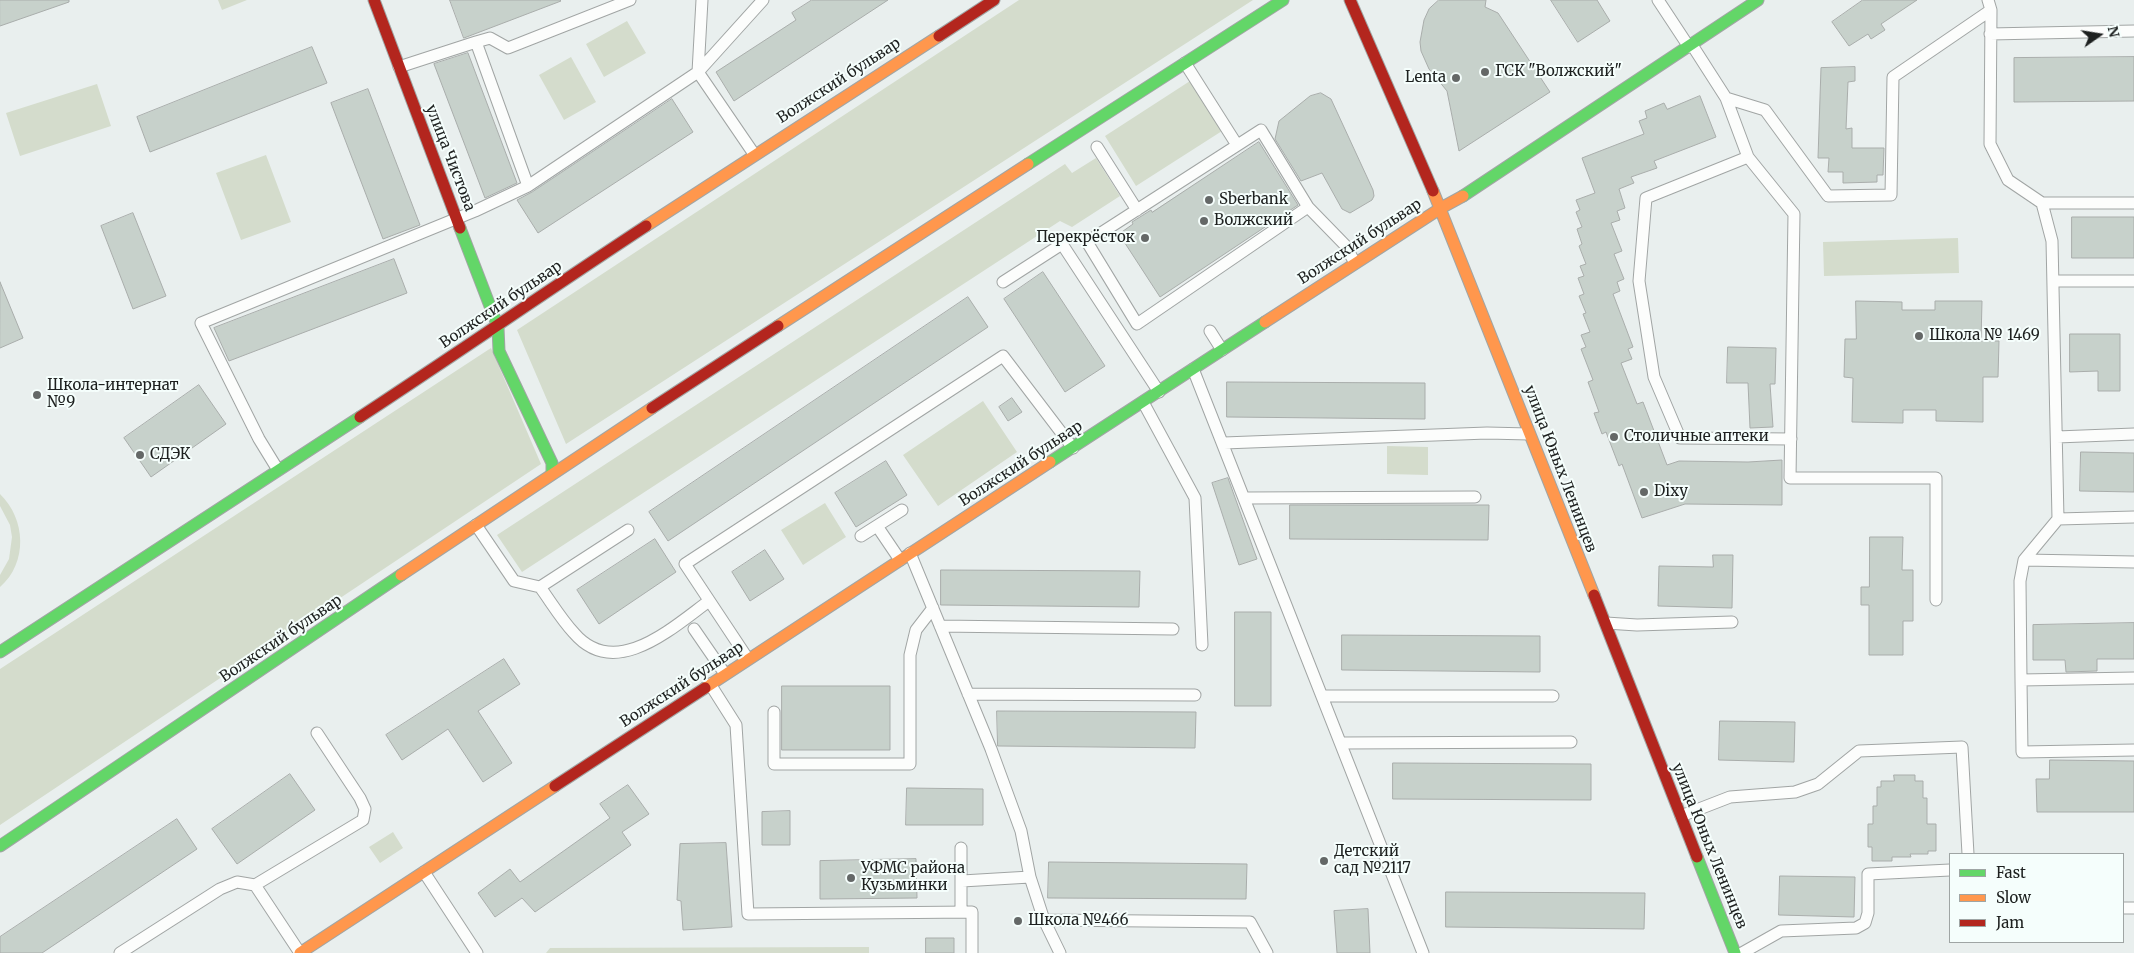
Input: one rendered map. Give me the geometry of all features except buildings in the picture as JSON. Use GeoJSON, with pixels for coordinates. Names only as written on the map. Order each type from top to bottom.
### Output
{"type":"FeatureCollection","features":[{"type":"Feature","properties":{"kind":"main road","name":"улица Чистова"},"geometry":{"type":"LineString","coordinates":[[374,0],[498,326],[499,351],[552,463],[552,474]]}},
{"type":"Feature","properties":{"kind":"main road","name":"Волжский бульвар"},"geometry":{"type":"LineString","coordinates":[[0,652],[498,326],[754,154],[994,0]]}},
{"type":"Feature","properties":{"kind":"main road","name":"Волжский бульвар"},"geometry":{"type":"LineString","coordinates":[[0,846],[612,434],[1283,0]]}},
{"type":"Feature","properties":{"kind":"main road","name":"улица Юных Ленинцев"},"geometry":{"type":"LineString","coordinates":[[1350,0],[1441,208],[1735,953]]}},
{"type":"Feature","properties":{"kind":"main road","name":"Волжский бульвар"},"geometry":{"type":"LineString","coordinates":[[300,953],[1355,262],[1441,208],[1479,188],[1758,0]]}},
{"type":"Feature","properties":{"kind":"main road"},"geometry":{"type":"LineString","coordinates":[[510,317],[508,330],[510,341]]}},
{"type":"Feature","properties":{"kind":"main road"},"geometry":{"type":"LineString","coordinates":[[562,450],[570,455],[580,457]]}},
{"type":"Feature","properties":{"kind":"lane"},"geometry":{"type":"LineString","coordinates":[[399,67],[490,38],[508,48],[630,0]]}},
{"type":"Feature","properties":{"kind":"lane"},"geometry":{"type":"LineString","coordinates":[[702,0],[698,72],[754,154]]}},
{"type":"Feature","properties":{"kind":"lane"},"geometry":{"type":"LineString","coordinates":[[278,470],[259,439],[201,323],[457,219],[528,186],[698,72],[763,0]]}},
{"type":"Feature","properties":{"kind":"lane"},"geometry":{"type":"LineString","coordinates":[[1658,0],[1726,98],[1748,157],[1794,214],[1790,478],[1936,478],[1936,600]]}},
{"type":"Feature","properties":{"kind":"lane"},"geometry":{"type":"LineString","coordinates":[[1726,98],[1765,110],[1828,196],[1891,195],[1893,76],[1989,5]]}},
{"type":"Feature","properties":{"kind":"lane"},"geometry":{"type":"LineString","coordinates":[[1989,5],[1990,144],[2008,180],[2042,203],[2134,203]]}},
{"type":"Feature","properties":{"kind":"lane"},"geometry":{"type":"LineString","coordinates":[[1990,34],[2134,31]]}},
{"type":"Feature","properties":{"kind":"lane"},"geometry":{"type":"LineString","coordinates":[[476,42],[528,186]]}},
{"type":"Feature","properties":{"kind":"lane"},"geometry":{"type":"LineString","coordinates":[[1185,63],[1237,145]]}},
{"type":"Feature","properties":{"kind":"lane"},"geometry":{"type":"LineString","coordinates":[[1308,207],[1137,324],[1087,242],[1261,130],[1308,207],[1345,245],[1355,262]]}},
{"type":"Feature","properties":{"kind":"lane"},"geometry":{"type":"LineString","coordinates":[[1097,147],[1137,210]]}},
{"type":"Feature","properties":{"kind":"lane"},"geometry":{"type":"LineString","coordinates":[[1748,157],[1646,198],[1639,281],[1654,377],[1680,438],[1791,439]]}},
{"type":"Feature","properties":{"kind":"lane"},"geometry":{"type":"LineString","coordinates":[[2042,203],[2052,240],[2058,519],[2024,560],[2020,581],[2022,752],[2134,750]]}},
{"type":"Feature","properties":{"kind":"lane"},"geometry":{"type":"LineString","coordinates":[[1003,282],[1062,244],[1159,392]]}},
{"type":"Feature","properties":{"kind":"lane"},"geometry":{"type":"LineString","coordinates":[[2053,281],[2134,281]]}},
{"type":"Feature","properties":{"kind":"lane"},"geometry":{"type":"LineString","coordinates":[[1210,331],[1222,350]]}},
{"type":"Feature","properties":{"kind":"lane"},"geometry":{"type":"LineString","coordinates":[[748,659],[685,564],[1003,356],[1073,448]]}},
{"type":"Feature","properties":{"kind":"lane"},"geometry":{"type":"LineString","coordinates":[[1193,369],[1224,443],[1423,953]]}},
{"type":"Feature","properties":{"kind":"lane"},"geometry":{"type":"LineString","coordinates":[[1143,402],[1195,498],[1202,645]]}},
{"type":"Feature","properties":{"kind":"lane"},"geometry":{"type":"LineString","coordinates":[[1224,443],[1487,433],[1530,434]]}},
{"type":"Feature","properties":{"kind":"lane"},"geometry":{"type":"LineString","coordinates":[[2057,437],[2134,434]]}},
{"type":"Feature","properties":{"kind":"lane"},"geometry":{"type":"LineString","coordinates":[[1245,498],[1475,497]]}},
{"type":"Feature","properties":{"kind":"lane"},"geometry":{"type":"LineString","coordinates":[[861,536],[902,510]]}},
{"type":"Feature","properties":{"kind":"lane"},"geometry":{"type":"LineString","coordinates":[[2058,519],[2134,517]]}},
{"type":"Feature","properties":{"kind":"lane"},"geometry":{"type":"LineString","coordinates":[[476,525],[514,581],[540,587],[575,635],[598,652],[614,654],[627,652],[657,638],[709,601]]}},
{"type":"Feature","properties":{"kind":"lane"},"geometry":{"type":"LineString","coordinates":[[877,526],[900,560]]}},
{"type":"Feature","properties":{"kind":"lane"},"geometry":{"type":"LineString","coordinates":[[540,587],[628,530]]}},
{"type":"Feature","properties":{"kind":"lane"},"geometry":{"type":"LineString","coordinates":[[910,553],[968,694],[1021,831],[1030,877],[1044,920],[1060,953]]}},
{"type":"Feature","properties":{"kind":"lane"},"geometry":{"type":"LineString","coordinates":[[2024,560],[2134,562]]}},
{"type":"Feature","properties":{"kind":"lane"},"geometry":{"type":"LineString","coordinates":[[774,712],[774,764],[910,764],[910,655],[916,630],[933,608]]}},
{"type":"Feature","properties":{"kind":"lane"},"geometry":{"type":"LineString","coordinates":[[1604,623],[1637,625],[1732,622]]}},
{"type":"Feature","properties":{"kind":"lane"},"geometry":{"type":"LineString","coordinates":[[940,626],[1174,629]]}},
{"type":"Feature","properties":{"kind":"lane"},"geometry":{"type":"LineString","coordinates":[[694,629],[725,674]]}},
{"type":"Feature","properties":{"kind":"lane"},"geometry":{"type":"LineString","coordinates":[[2021,680],[2134,678]]}},
{"type":"Feature","properties":{"kind":"lane"},"geometry":{"type":"LineString","coordinates":[[710,684],[736,725],[748,914],[972,912],[972,953]]}},
{"type":"Feature","properties":{"kind":"lane"},"geometry":{"type":"LineString","coordinates":[[968,694],[1195,695]]}},
{"type":"Feature","properties":{"kind":"lane"},"geometry":{"type":"LineString","coordinates":[[1322,696],[1553,696]]}},
{"type":"Feature","properties":{"kind":"lane"},"geometry":{"type":"LineString","coordinates":[[120,953],[220,889],[237,882],[255,885],[363,820],[365,809],[360,798],[318,733]]}},
{"type":"Feature","properties":{"kind":"lane"},"geometry":{"type":"LineString","coordinates":[[1341,743],[1571,742]]}},
{"type":"Feature","properties":{"kind":"lane"},"geometry":{"type":"LineString","coordinates":[[1681,816],[1730,797],[1795,792],[1818,784],[1859,751],[1962,747],[1968,853]]}},
{"type":"Feature","properties":{"kind":"lane"},"geometry":{"type":"LineString","coordinates":[[961,848],[961,912]]}},
{"type":"Feature","properties":{"kind":"lane"},"geometry":{"type":"LineString","coordinates":[[1742,953],[1781,931],[1856,928],[1865,923],[1868,912],[1868,874],[1949,870]]}},
{"type":"Feature","properties":{"kind":"lane"},"geometry":{"type":"LineString","coordinates":[[424,872],[477,953]]}},
{"type":"Feature","properties":{"kind":"lane"},"geometry":{"type":"LineString","coordinates":[[962,880],[1030,877]]}},
{"type":"Feature","properties":{"kind":"lane"},"geometry":{"type":"LineString","coordinates":[[255,885],[300,953]]}},
{"type":"Feature","properties":{"kind":"lane"},"geometry":{"type":"LineString","coordinates":[[1044,920],[1250,922],[1267,953]]}},
{"type":"Feature","properties":{"kind":"green space"},"geometry":{"type":"Polygon","coordinates":[[[218,0],[247,0],[222,10],[218,0]]]}},
{"type":"Feature","properties":{"kind":"green space"},"geometry":{"type":"Polygon","coordinates":[[[1019,0],[1253,0],[566,444],[517,330],[1019,0]]]}},
{"type":"Feature","properties":{"kind":"green space"},"geometry":{"type":"Polygon","coordinates":[[[627,21],[646,53],[604,77],[586,44],[627,21]]]}},
{"type":"Feature","properties":{"kind":"green space"},"geometry":{"type":"Polygon","coordinates":[[[571,57],[596,102],[564,120],[539,75],[571,57]]]}},
{"type":"Feature","properties":{"kind":"green space"},"geometry":{"type":"Polygon","coordinates":[[[1190,81],[1222,131],[1136,186],[1105,136],[1190,81]]]}},
{"type":"Feature","properties":{"kind":"green space"},"geometry":{"type":"Polygon","coordinates":[[[97,84],[111,126],[20,156],[6,113],[97,84]]]}},
{"type":"Feature","properties":{"kind":"green space"},"geometry":{"type":"Polygon","coordinates":[[[266,155],[291,222],[241,240],[216,173],[266,155]]]}},
{"type":"Feature","properties":{"kind":"green space"},"geometry":{"type":"Polygon","coordinates":[[[1096,158],[1120,196],[1072,227],[1060,221],[522,572],[497,535],[1065,164],[1072,173],[1096,158]]]}},
{"type":"Feature","properties":{"kind":"green space"},"geometry":{"type":"Polygon","coordinates":[[[1958,238],[1959,273],[1824,276],[1823,242],[1958,238]]]}},
{"type":"Feature","properties":{"kind":"green space"},"geometry":{"type":"Polygon","coordinates":[[[491,348],[541,464],[0,825],[0,669],[491,348]]]}},
{"type":"Feature","properties":{"kind":"green space"},"geometry":{"type":"Polygon","coordinates":[[[983,401],[1017,452],[938,506],[903,455],[983,401]]]}},
{"type":"Feature","properties":{"kind":"green space"},"geometry":{"type":"Polygon","coordinates":[[[1387,446],[1428,447],[1428,475],[1387,474],[1387,446]]]}},
{"type":"Feature","properties":{"kind":"green space"},"geometry":{"type":"Polygon","coordinates":[[[0,494],[9,504],[15,516],[19,528],[20,541],[19,554],[15,566],[9,577],[0,587],[0,575],[9,559],[12,537],[10,525],[0,506],[0,494]]]}},
{"type":"Feature","properties":{"kind":"green space"},"geometry":{"type":"Polygon","coordinates":[[[825,503],[846,537],[803,565],[781,530],[825,503]]]}},
{"type":"Feature","properties":{"kind":"green space"},"geometry":{"type":"Polygon","coordinates":[[[393,832],[403,848],[380,863],[369,847],[393,832]]]}},
{"type":"Feature","properties":{"kind":"green space"},"geometry":{"type":"Polygon","coordinates":[[[869,947],[869,953],[546,953],[550,948],[869,947]]]}},
{"type":"Feature","properties":{"kind":"traffic: fast"},"geometry":{"type":"LineString","coordinates":[[1028,164],[1283,0]]}},
{"type":"Feature","properties":{"kind":"traffic: fast"},"geometry":{"type":"LineString","coordinates":[[1463,196],[1758,0]]}},
{"type":"Feature","properties":{"kind":"traffic: fast"},"geometry":{"type":"LineString","coordinates":[[460,228],[498,327],[499,351],[552,463],[552,474]]}},
{"type":"Feature","properties":{"kind":"traffic: fast"},"geometry":{"type":"LineString","coordinates":[[1050,462],[1265,322]]}},
{"type":"Feature","properties":{"kind":"traffic: fast"},"geometry":{"type":"LineString","coordinates":[[0,652],[360,417]]}},
{"type":"Feature","properties":{"kind":"traffic: fast"},"geometry":{"type":"LineString","coordinates":[[0,846],[401,575]]}},
{"type":"Feature","properties":{"kind":"traffic: fast"},"geometry":{"type":"LineString","coordinates":[[1697,857],[1735,953]]}},
{"type":"Feature","properties":{"kind":"traffic: slow"},"geometry":{"type":"LineString","coordinates":[[646,226],[939,36]]}},
{"type":"Feature","properties":{"kind":"traffic: slow"},"geometry":{"type":"LineString","coordinates":[[778,326],[1028,164]]}},
{"type":"Feature","properties":{"kind":"traffic: slow"},"geometry":{"type":"LineString","coordinates":[[1433,191],[1594,595]]}},
{"type":"Feature","properties":{"kind":"traffic: slow"},"geometry":{"type":"LineString","coordinates":[[1265,322],[1441,208],[1463,196]]}},
{"type":"Feature","properties":{"kind":"traffic: slow"},"geometry":{"type":"LineString","coordinates":[[401,575],[652,408]]}},
{"type":"Feature","properties":{"kind":"traffic: slow"},"geometry":{"type":"LineString","coordinates":[[705,688],[1050,462]]}},
{"type":"Feature","properties":{"kind":"traffic: slow"},"geometry":{"type":"LineString","coordinates":[[300,953],[555,786]]}},
{"type":"Feature","properties":{"kind":"traffic: jam"},"geometry":{"type":"LineString","coordinates":[[374,0],[460,228]]}},
{"type":"Feature","properties":{"kind":"traffic: jam"},"geometry":{"type":"LineString","coordinates":[[939,36],[994,0]]}},
{"type":"Feature","properties":{"kind":"traffic: jam"},"geometry":{"type":"LineString","coordinates":[[1350,0],[1433,191]]}},
{"type":"Feature","properties":{"kind":"traffic: jam"},"geometry":{"type":"LineString","coordinates":[[360,417],[646,226]]}},
{"type":"Feature","properties":{"kind":"traffic: jam"},"geometry":{"type":"LineString","coordinates":[[652,408],[778,326]]}},
{"type":"Feature","properties":{"kind":"traffic: jam"},"geometry":{"type":"LineString","coordinates":[[1594,595],[1697,857]]}},
{"type":"Feature","properties":{"kind":"traffic: jam"},"geometry":{"type":"LineString","coordinates":[[555,786],[705,688]]}},
{"type":"Feature","properties":{"kind":"place","name":"ГСК \"Волжский\""},"geometry":{"type":"Point","coordinates":[1485,72]}},
{"type":"Feature","properties":{"kind":"place","name":"Lenta"},"geometry":{"type":"Point","coordinates":[1456,78]}},
{"type":"Feature","properties":{"kind":"place","name":"Sberbank"},"geometry":{"type":"Point","coordinates":[1209,200]}},
{"type":"Feature","properties":{"kind":"place","name":"Волжский"},"geometry":{"type":"Point","coordinates":[1204,221]}},
{"type":"Feature","properties":{"kind":"place","name":"Перекрёсток"},"geometry":{"type":"Point","coordinates":[1145,238]}},
{"type":"Feature","properties":{"kind":"place","name":"Школа № 1469"},"geometry":{"type":"Point","coordinates":[1919,336]}},
{"type":"Feature","properties":{"kind":"place","name":"Школа-интернат №9"},"geometry":{"type":"Point","coordinates":[37,395]}},
{"type":"Feature","properties":{"kind":"place","name":"Столичные аптеки"},"geometry":{"type":"Point","coordinates":[1614,437]}},
{"type":"Feature","properties":{"kind":"place","name":"СДЭК"},"geometry":{"type":"Point","coordinates":[140,455]}},
{"type":"Feature","properties":{"kind":"place","name":"Dixy"},"geometry":{"type":"Point","coordinates":[1644,492]}},
{"type":"Feature","properties":{"kind":"place","name":"Детский сад №2117"},"geometry":{"type":"Point","coordinates":[1324,861]}},
{"type":"Feature","properties":{"kind":"place","name":"УФМС района Кузьминки"},"geometry":{"type":"Point","coordinates":[851,878]}},
{"type":"Feature","properties":{"kind":"place","name":"Школа №466"},"geometry":{"type":"Point","coordinates":[1018,921]}}]}
